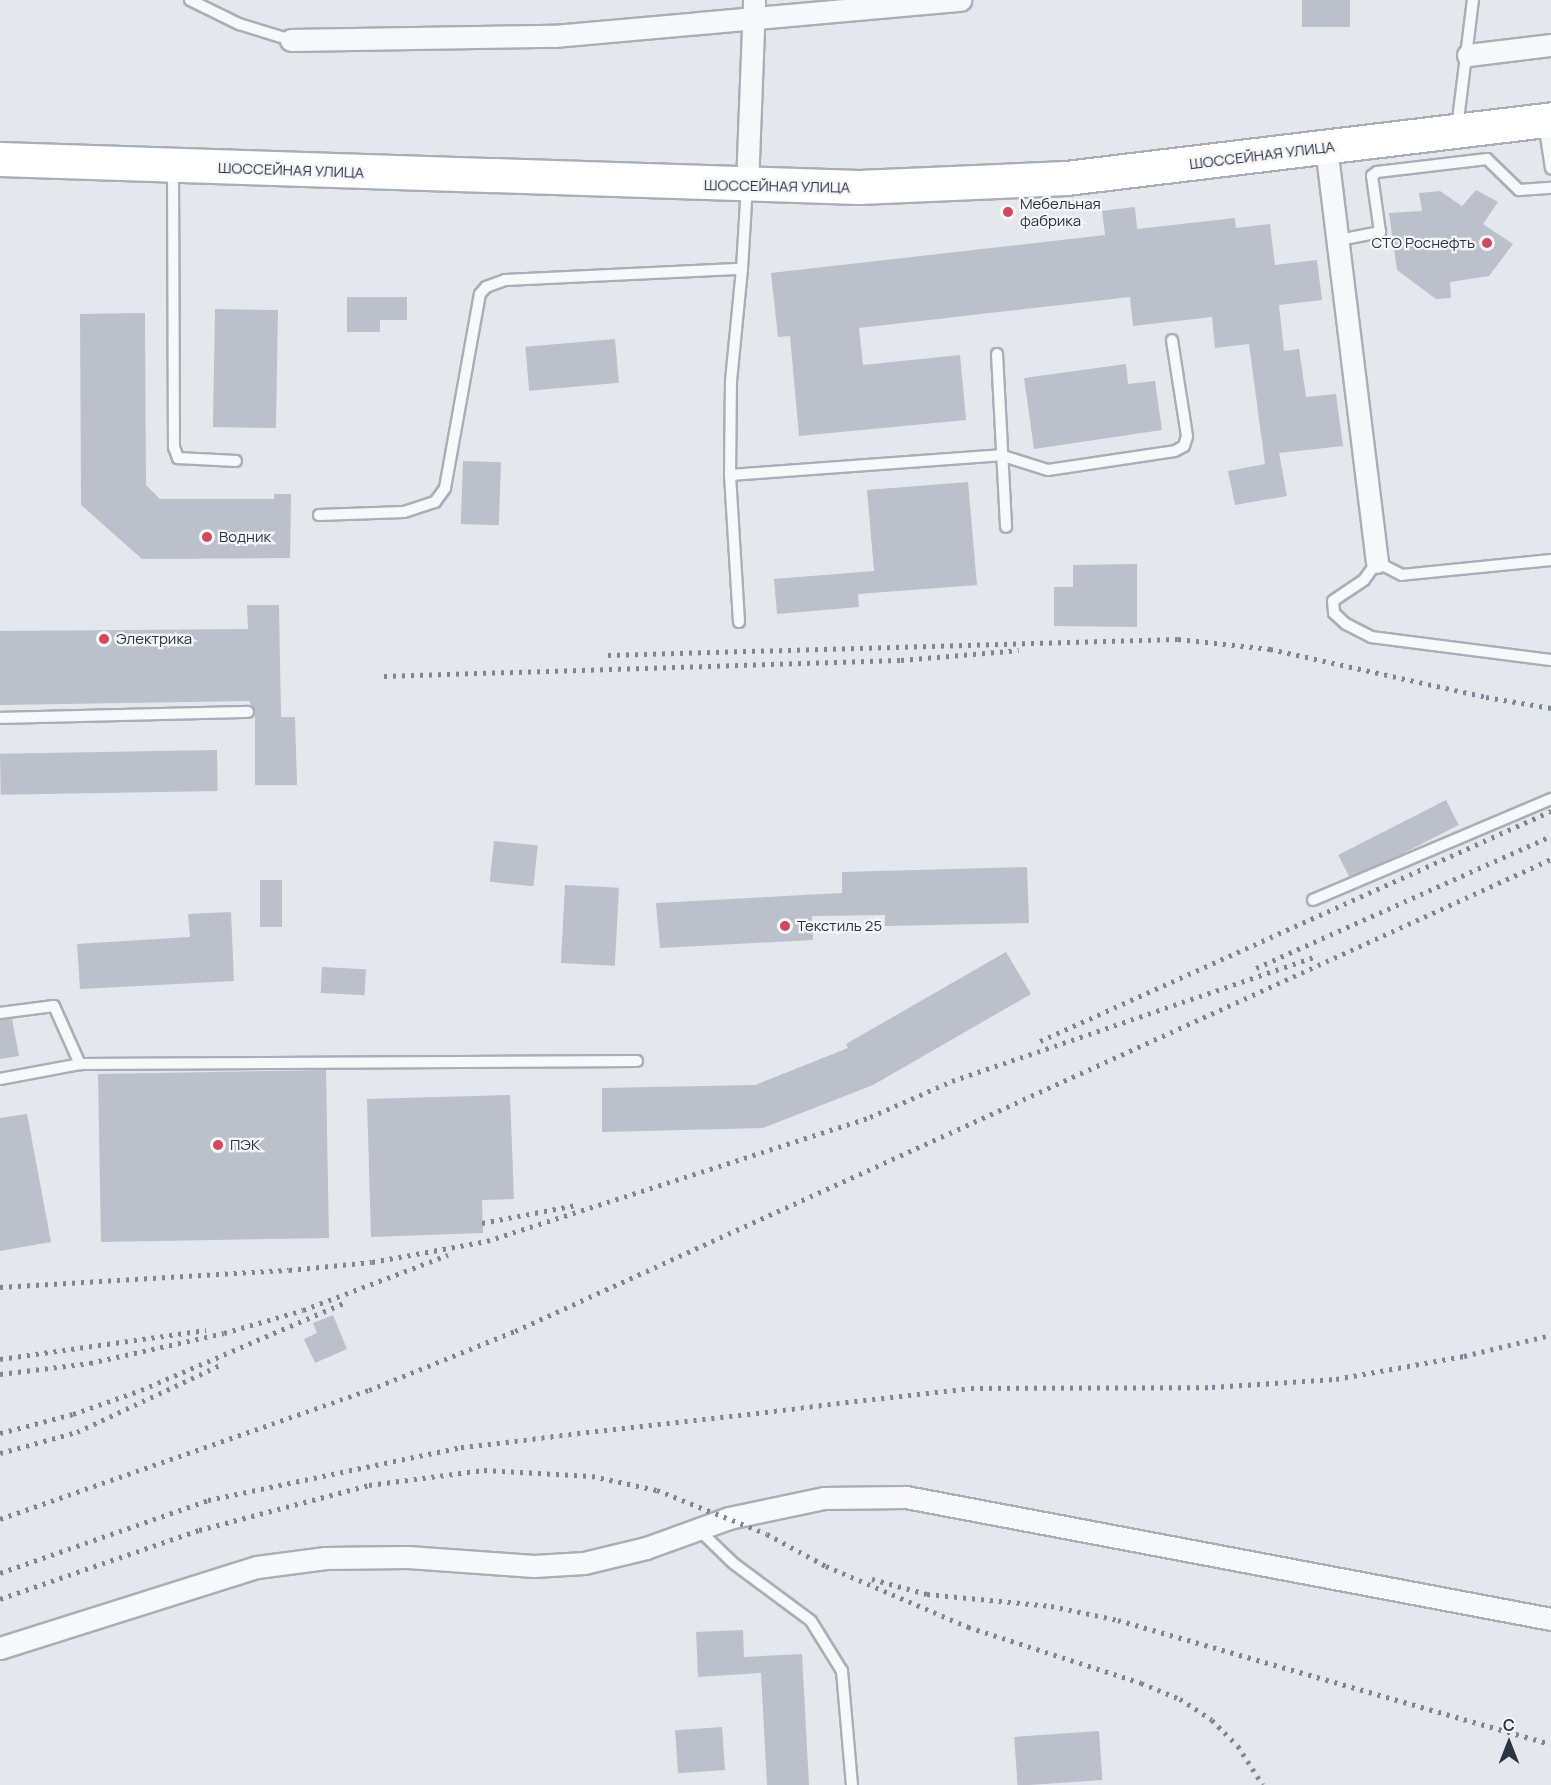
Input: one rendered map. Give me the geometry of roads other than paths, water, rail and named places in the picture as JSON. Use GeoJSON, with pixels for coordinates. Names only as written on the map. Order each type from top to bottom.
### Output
{"type":"FeatureCollection","features":[{"type":"Feature","properties":{"kind":"main road","name":"ШОССЕЙНАЯ УЛИЦА"},"geometry":{"type":"LineString","coordinates":[[0,159],[859,187],[1045,179],[1456,132],[1547,119]]}},
{"type":"Feature","properties":{"kind":"street"},"geometry":{"type":"LineString","coordinates":[[291,40],[554,36],[754,8],[960,0]]}},
{"type":"Feature","properties":{"kind":"street"},"geometry":{"type":"LineString","coordinates":[[747,185],[754,8]]}},
{"type":"Feature","properties":{"kind":"street"},"geometry":{"type":"LineString","coordinates":[[1468,55],[1551,45]]}},
{"type":"Feature","properties":{"kind":"street"},"geometry":{"type":"LineString","coordinates":[[1326,147],[1377,562]]}},
{"type":"Feature","properties":{"kind":"street"},"geometry":{"type":"LineString","coordinates":[[0,1648],[257,1567],[349,1558],[408,1557],[534,1566],[584,1563],[646,1548],[766,1509],[824,1498],[906,1497],[1551,1619]]}},
{"type":"Feature","properties":{"kind":"lane"},"geometry":{"type":"LineString","coordinates":[[190,0],[239,24],[291,40]]}},
{"type":"Feature","properties":{"kind":"lane"},"geometry":{"type":"LineString","coordinates":[[1456,132],[1468,55],[1473,0]]}},
{"type":"Feature","properties":{"kind":"lane"},"geometry":{"type":"LineString","coordinates":[[1547,119],[1551,168]]}},
{"type":"Feature","properties":{"kind":"lane"},"geometry":{"type":"LineString","coordinates":[[1339,240],[1380,232],[1372,176],[1377,172],[1487,159],[1519,190],[1551,188]]}},
{"type":"Feature","properties":{"kind":"lane"},"geometry":{"type":"LineString","coordinates":[[173,166],[174,447],[178,458],[236,461]]}},
{"type":"Feature","properties":{"kind":"lane"},"geometry":{"type":"LineString","coordinates":[[739,622],[730,475],[730,381],[742,268],[747,185]]}},
{"type":"Feature","properties":{"kind":"lane"},"geometry":{"type":"LineString","coordinates":[[319,515],[405,512],[435,502],[445,488],[480,294],[486,287],[505,280],[742,268]]}},
{"type":"Feature","properties":{"kind":"lane"},"geometry":{"type":"LineString","coordinates":[[730,475],[1000,455],[1048,470],[1184,446],[1187,436],[1172,340]]}},
{"type":"Feature","properties":{"kind":"lane"},"geometry":{"type":"LineString","coordinates":[[997,354],[1000,455],[1006,527]]}},
{"type":"Feature","properties":{"kind":"lane"},"geometry":{"type":"LineString","coordinates":[[1551,560],[1402,574],[1377,562],[1364,580],[1333,601],[1334,613],[1346,624],[1371,638],[1551,660]]}},
{"type":"Feature","properties":{"kind":"lane"},"geometry":{"type":"LineString","coordinates":[[0,718],[248,712]]}},
{"type":"Feature","properties":{"kind":"lane"},"geometry":{"type":"LineString","coordinates":[[1313,900],[1551,799]]}},
{"type":"Feature","properties":{"kind":"lane"},"geometry":{"type":"LineString","coordinates":[[0,1013],[54,1006],[80,1064]]}},
{"type":"Feature","properties":{"kind":"lane"},"geometry":{"type":"LineString","coordinates":[[0,1079],[80,1064],[637,1061]]}},
{"type":"Feature","properties":{"kind":"lane"},"geometry":{"type":"LineString","coordinates":[[699,1530],[733,1563],[811,1622],[842,1671],[852,1785]]}},
{"type":"Feature","properties":{"kind":"railway"},"geometry":{"type":"LineString","coordinates":[[608,655],[1178,639],[1270,649],[1486,697],[1551,708]]}},
{"type":"Feature","properties":{"kind":"railway"},"geometry":{"type":"LineString","coordinates":[[384,676],[901,660],[1019,650]]}},
{"type":"Feature","properties":{"kind":"railway"},"geometry":{"type":"LineString","coordinates":[[1040,1041],[1551,811]]}},
{"type":"Feature","properties":{"kind":"railway"},"geometry":{"type":"LineString","coordinates":[[1256,968],[1551,836]]}},
{"type":"Feature","properties":{"kind":"railway"},"geometry":{"type":"LineString","coordinates":[[0,1519],[369,1390],[515,1331],[1551,859]]}},
{"type":"Feature","properties":{"kind":"railway"},"geometry":{"type":"LineString","coordinates":[[0,1287],[289,1270],[372,1262],[487,1241],[870,1117],[952,1081],[1318,956]]}},
{"type":"Feature","properties":{"kind":"railway"},"geometry":{"type":"LineString","coordinates":[[482,1223],[576,1205]]}},
{"type":"Feature","properties":{"kind":"railway"},"geometry":{"type":"LineString","coordinates":[[0,1374],[90,1363],[224,1333],[303,1310],[448,1255]]}},
{"type":"Feature","properties":{"kind":"railway"},"geometry":{"type":"LineString","coordinates":[[0,1433],[73,1414],[141,1390],[346,1302]]}},
{"type":"Feature","properties":{"kind":"railway"},"geometry":{"type":"LineString","coordinates":[[0,1359],[206,1330]]}},
{"type":"Feature","properties":{"kind":"railway"},"geometry":{"type":"LineString","coordinates":[[0,1573],[208,1500],[461,1447],[971,1388],[1212,1387],[1336,1379],[1464,1356],[1551,1335]]}},
{"type":"Feature","properties":{"kind":"railway"},"geometry":{"type":"LineString","coordinates":[[0,1453],[77,1432],[220,1365]]}},
{"type":"Feature","properties":{"kind":"railway"},"geometry":{"type":"LineString","coordinates":[[0,1599],[199,1530],[369,1485],[484,1470],[592,1476],[657,1490],[767,1534],[826,1566],[968,1627],[1141,1683],[1180,1699],[1212,1720],[1238,1746],[1263,1785]]}},
{"type":"Feature","properties":{"kind":"railway"},"geometry":{"type":"LineString","coordinates":[[872,1579],[927,1594],[1051,1606],[1118,1620],[1551,1744]]}},
{"type":"Feature","properties":{"kind":"place","name":"Мебельная фабрика"},"geometry":{"type":"Point","coordinates":[1008,212]}},
{"type":"Feature","properties":{"kind":"place","name":"СТО Роснефть"},"geometry":{"type":"Point","coordinates":[1487,243]}},
{"type":"Feature","properties":{"kind":"place","name":"Водник"},"geometry":{"type":"Point","coordinates":[207,537]}},
{"type":"Feature","properties":{"kind":"place","name":"Электрика"},"geometry":{"type":"Point","coordinates":[104,639]}},
{"type":"Feature","properties":{"kind":"place","name":"Текстиль 25"},"geometry":{"type":"Point","coordinates":[785,926]}},
{"type":"Feature","properties":{"kind":"place","name":"ПЭК"},"geometry":{"type":"Point","coordinates":[218,1145]}}]}
